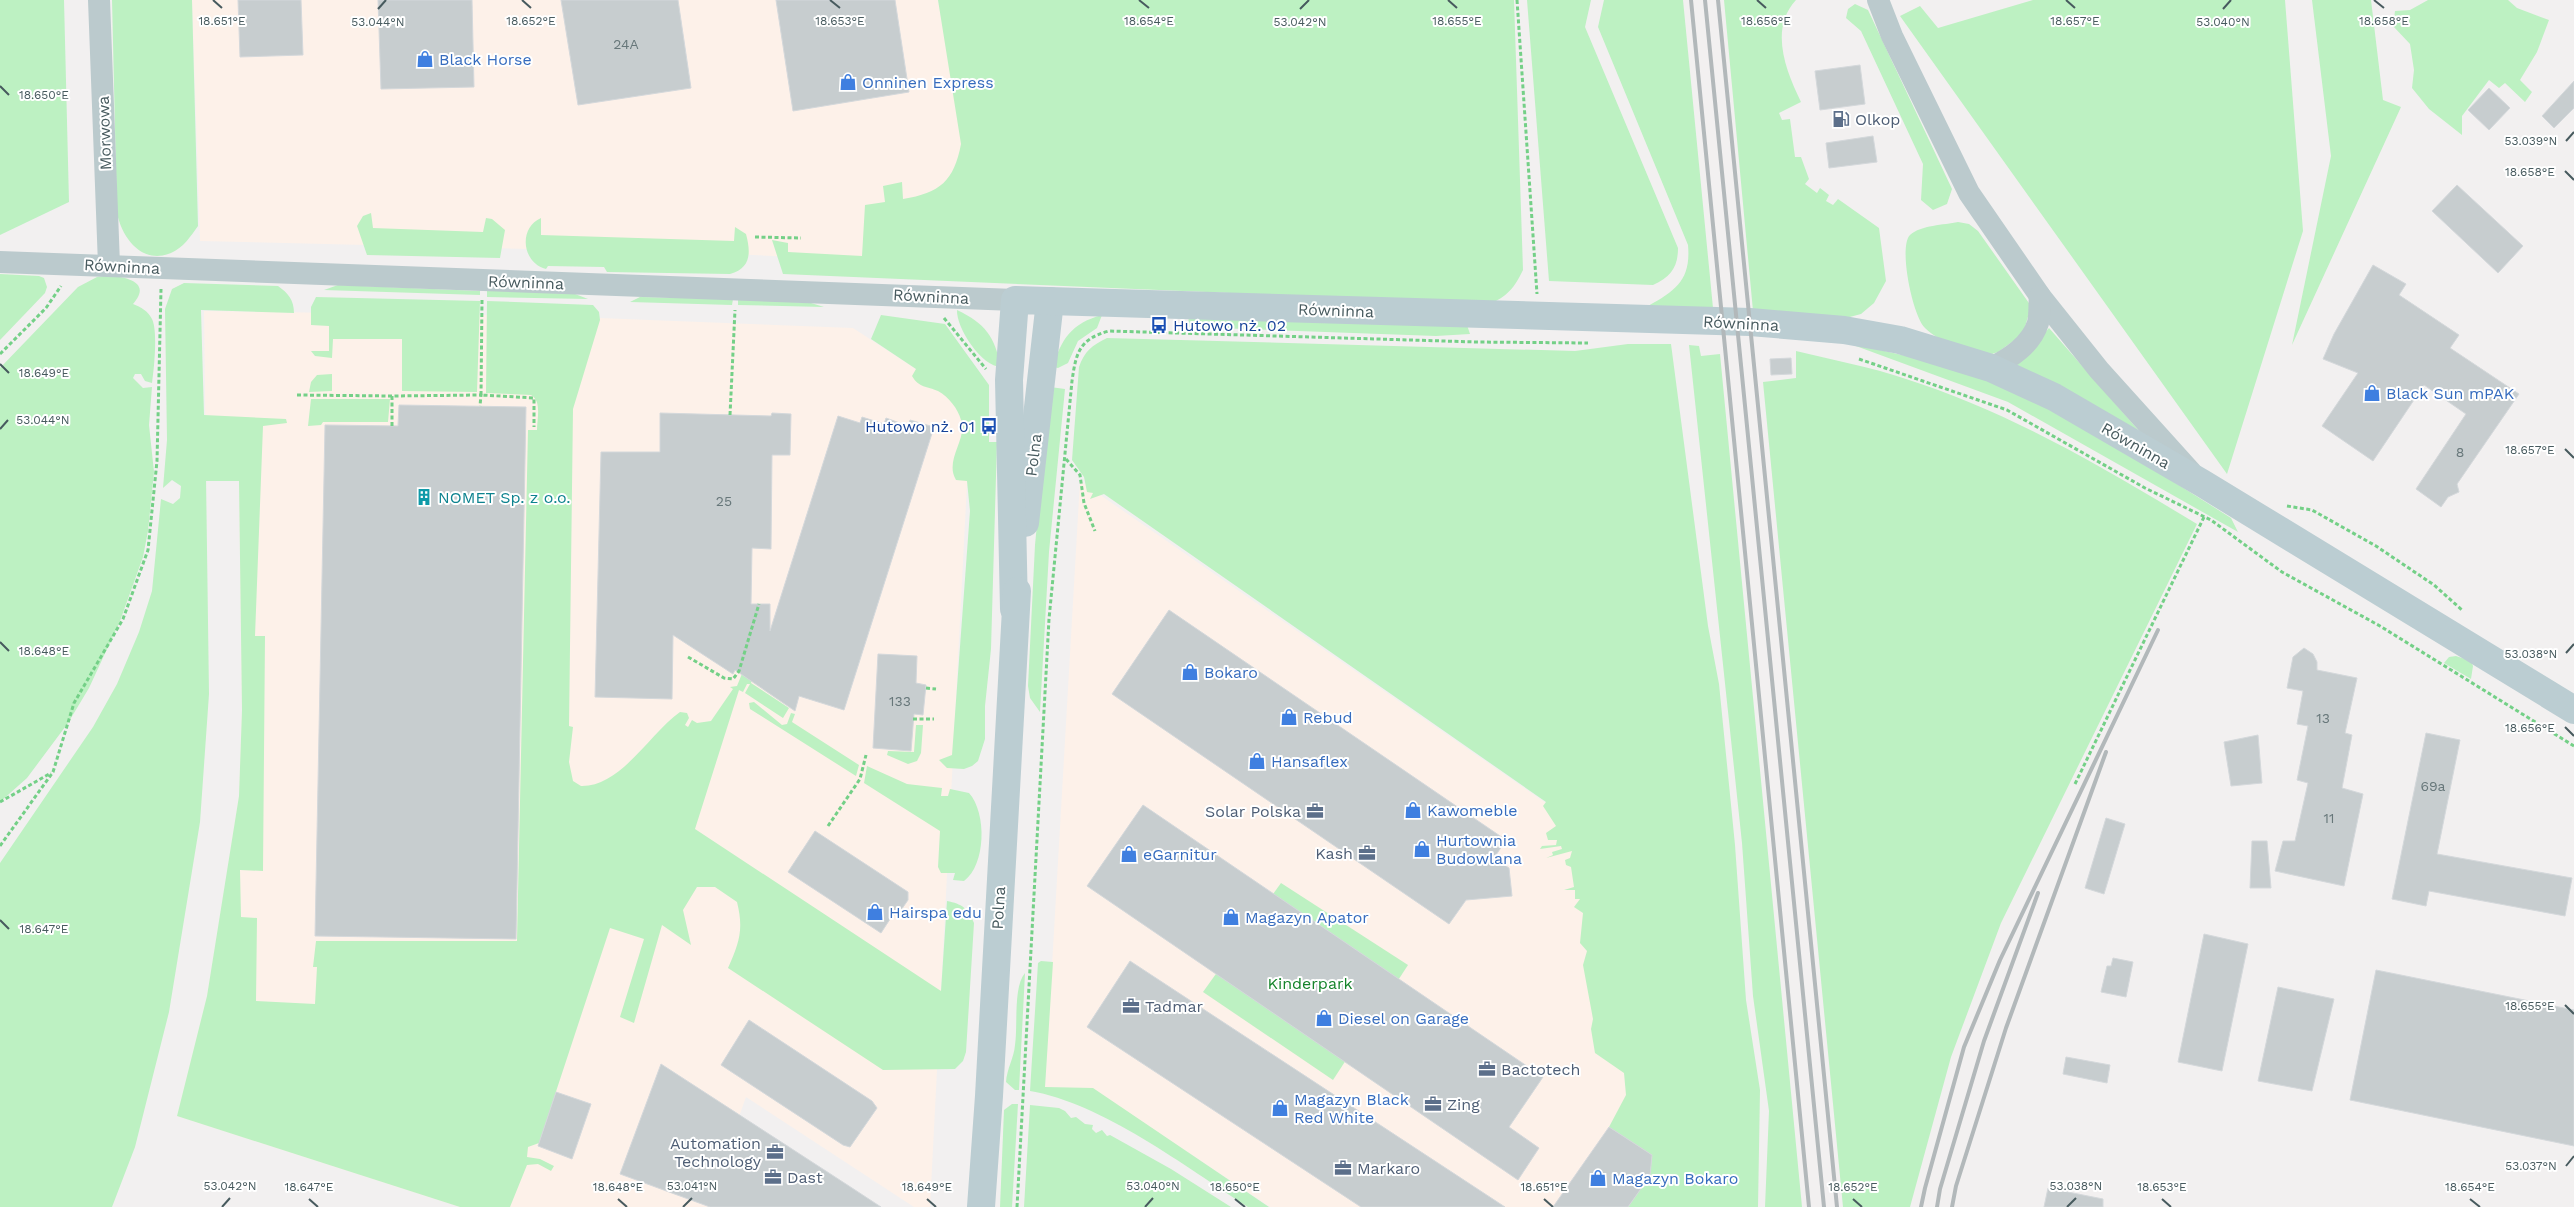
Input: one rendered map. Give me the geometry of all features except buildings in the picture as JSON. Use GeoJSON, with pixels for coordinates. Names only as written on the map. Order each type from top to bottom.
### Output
{"type":"FeatureCollection","features":[{"type":"Feature","properties":{"kind":"street","name":"Morwowa"},"geometry":{"type":"LineString","coordinates":[[99,0],[109,266]]}},
{"type":"Feature","properties":{"kind":"street"},"geometry":{"type":"LineString","coordinates":[[1878,0],[1892,36],[1969,192],[2040,296],[2099,370],[2202,483]]}},
{"type":"Feature","properties":{"kind":"street","name":"Równinna"},"geometry":{"type":"LineString","coordinates":[[0,262],[1015,300],[1723,321],[1844,330],[1900,340],[1991,368],[2054,397],[2202,483],[2574,710]]}},
{"type":"Feature","properties":{"kind":"street"},"geometry":{"type":"LineString","coordinates":[[1991,368],[2010,358],[2028,342],[2038,324],[2040,296]]}},
{"type":"Feature","properties":{"kind":"street","name":"Polna"},"geometry":{"type":"LineString","coordinates":[[1014,610],[1009,380],[1015,300]]}},
{"type":"Feature","properties":{"kind":"street","name":"Polna"},"geometry":{"type":"LineString","coordinates":[[981,1207],[989,1096],[1014,610],[1050,301]]}},
{"type":"Feature","properties":{"kind":"path"},"geometry":{"type":"LineString","coordinates":[[1517,0],[1538,317]]}},
{"type":"Feature","properties":{"kind":"path"},"geometry":{"type":"LineString","coordinates":[[755,237],[801,238]]}},
{"type":"Feature","properties":{"kind":"path"},"geometry":{"type":"LineString","coordinates":[[0,354],[55,296],[62,284],[66,263]]}},
{"type":"Feature","properties":{"kind":"path"},"geometry":{"type":"LineString","coordinates":[[0,846],[53,772],[74,703],[123,619],[148,550],[157,461],[161,268]]}},
{"type":"Feature","properties":{"kind":"path"},"geometry":{"type":"LineString","coordinates":[[480,406],[482,298]]}},
{"type":"Feature","properties":{"kind":"path"},"geometry":{"type":"LineString","coordinates":[[726,307],[735,308],[730,415]]}},
{"type":"Feature","properties":{"kind":"path"},"geometry":{"type":"LineString","coordinates":[[936,318],[946,320]]}},
{"type":"Feature","properties":{"kind":"path"},"geometry":{"type":"LineString","coordinates":[[1017,1207],[1048,629],[1072,381],[1078,353],[1088,340],[1110,331],[1523,343],[1579,344],[1598,341]]}},
{"type":"Feature","properties":{"kind":"path"},"geometry":{"type":"LineString","coordinates":[[1853,357],[2007,410],[2145,488],[2204,517],[2282,572],[2380,626],[2574,746]]}},
{"type":"Feature","properties":{"kind":"path"},"geometry":{"type":"LineString","coordinates":[[297,395],[480,395],[534,398],[534,427]]}},
{"type":"Feature","properties":{"kind":"path"},"geometry":{"type":"LineString","coordinates":[[392,396],[392,426]]}},
{"type":"Feature","properties":{"kind":"path"},"geometry":{"type":"LineString","coordinates":[[1066,458],[1080,475],[1084,503],[1095,531]]}},
{"type":"Feature","properties":{"kind":"path"},"geometry":{"type":"LineString","coordinates":[[2278,503],[2312,510],[2376,546],[2434,585],[2462,610]]}},
{"type":"Feature","properties":{"kind":"path"},"geometry":{"type":"LineString","coordinates":[[2075,784],[2204,517]]}},
{"type":"Feature","properties":{"kind":"path"},"geometry":{"type":"LineString","coordinates":[[688,657],[724,678],[732,680],[739,671],[759,604]]}},
{"type":"Feature","properties":{"kind":"path"},"geometry":{"type":"LineString","coordinates":[[926,688],[936,689]]}},
{"type":"Feature","properties":{"kind":"path"},"geometry":{"type":"LineString","coordinates":[[913,719],[934,719]]}},
{"type":"Feature","properties":{"kind":"path"},"geometry":{"type":"LineString","coordinates":[[828,826],[860,779],[866,755]]}},
{"type":"Feature","properties":{"kind":"path"},"geometry":{"type":"LineString","coordinates":[[0,802],[53,772]]}},
{"type":"Feature","properties":{"kind":"shaded area"},"geometry":{"type":"Polygon","coordinates":[[[192,0],[938,0],[969,177],[874,261],[731,254],[200,241],[192,0]]]}},
{"type":"Feature","properties":{"kind":"shaded area"},"geometry":{"type":"Polygon","coordinates":[[[204,311],[548,316],[853,328],[971,405],[930,1207],[914,1207],[746,1097],[707,1207],[460,1207],[177,1116],[207,996],[224,892],[239,796],[242,711],[239,481],[206,481],[204,311]]]}},
{"type":"Feature","properties":{"kind":"shaded area"},"geometry":{"type":"Polygon","coordinates":[[[1080,481],[1582,828],[1627,1073],[1673,1207],[1270,1207],[1093,1089],[1045,1087],[1080,481]]]}},
{"type":"Feature","properties":{"kind":"green space"},"geometry":{"type":"Polygon","coordinates":[[[0,0],[64,0],[69,202],[0,235],[0,0]]]}},
{"type":"Feature","properties":{"kind":"green space"},"geometry":{"type":"Polygon","coordinates":[[[112,0],[192,0],[198,226],[179,248],[161,256],[142,252],[135,247],[123,231],[117,213],[112,0]]]}},
{"type":"Feature","properties":{"kind":"green space"},"geometry":{"type":"Polygon","coordinates":[[[938,0],[1514,0],[1523,270],[1510,291],[1489,304],[783,274],[772,240],[788,243],[788,252],[862,256],[865,205],[885,202],[883,186],[902,182],[903,199],[936,189],[949,176],[958,157],[961,144],[938,0]]]}},
{"type":"Feature","properties":{"kind":"green space"},"geometry":{"type":"Polygon","coordinates":[[[1527,0],[1591,0],[1585,27],[1678,248],[1677,261],[1672,271],[1664,279],[1653,285],[1549,281],[1527,0]]]}},
{"type":"Feature","properties":{"kind":"green space"},"geometry":{"type":"Polygon","coordinates":[[[1604,0],[1683,0],[1713,308],[1648,306],[1674,289],[1680,282],[1687,267],[1688,245],[1598,27],[1604,0]]]}},
{"type":"Feature","properties":{"kind":"green space"},"geometry":{"type":"Polygon","coordinates":[[[1724,0],[1796,0],[1788,11],[1783,24],[1782,37],[1786,64],[1801,102],[1779,113],[1782,120],[1790,119],[1795,157],[1801,157],[1809,179],[1805,184],[1817,193],[1820,188],[1829,195],[1826,201],[1833,205],[1838,199],[1879,228],[1886,281],[1874,303],[1861,314],[1846,318],[1753,311],[1724,0]]]}},
{"type":"Feature","properties":{"kind":"green space"},"geometry":{"type":"Polygon","coordinates":[[[2033,0],[2285,0],[2303,231],[2227,474],[1900,16],[1920,6],[1938,28],[2033,0]]]}},
{"type":"Feature","properties":{"kind":"green space"},"geometry":{"type":"Polygon","coordinates":[[[2312,0],[2371,0],[2383,100],[2401,107],[2292,345],[2331,156],[2312,0]]]}},
{"type":"Feature","properties":{"kind":"green space"},"geometry":{"type":"Polygon","coordinates":[[[2428,0],[2508,0],[2517,8],[2549,20],[2537,52],[2520,80],[2532,92],[2525,102],[2505,83],[2499,88],[2489,80],[2462,116],[2462,135],[2429,109],[2412,88],[2414,70],[2410,44],[2393,26],[2395,11],[2410,10],[2428,0]]]}},
{"type":"Feature","properties":{"kind":"green space"},"geometry":{"type":"Polygon","coordinates":[[[1855,4],[1868,10],[1952,189],[1947,204],[1933,210],[1921,200],[1923,164],[1861,31],[1846,18],[1848,9],[1855,4]]]}},
{"type":"Feature","properties":{"kind":"green space"},"geometry":{"type":"Polygon","coordinates":[[[371,213],[373,228],[483,232],[486,218],[492,219],[505,230],[500,258],[367,255],[357,226],[363,216],[371,213]]]}},
{"type":"Feature","properties":{"kind":"green space"},"geometry":{"type":"Polygon","coordinates":[[[541,218],[541,235],[734,241],[735,227],[746,234],[749,247],[748,259],[742,268],[730,274],[607,272],[604,267],[548,266],[546,269],[532,260],[526,245],[529,229],[541,218]]]}},
{"type":"Feature","properties":{"kind":"green space"},"geometry":{"type":"Polygon","coordinates":[[[1958,222],[1969,224],[1978,231],[2031,306],[2023,334],[1998,352],[1992,354],[1956,345],[1932,334],[1920,321],[1912,297],[1906,267],[1907,242],[1910,235],[1926,227],[1958,222]]]}},
{"type":"Feature","properties":{"kind":"green space"},"geometry":{"type":"Polygon","coordinates":[[[0,274],[39,276],[44,278],[47,287],[45,293],[0,340],[0,274]]]}},
{"type":"Feature","properties":{"kind":"green space"},"geometry":{"type":"Polygon","coordinates":[[[110,275],[130,280],[139,286],[138,297],[133,304],[141,308],[152,319],[155,332],[152,383],[145,381],[141,374],[135,374],[133,378],[143,388],[152,387],[149,425],[154,472],[148,531],[143,557],[120,621],[89,688],[68,723],[27,778],[0,802],[0,368],[78,287],[97,277],[110,275]]]}},
{"type":"Feature","properties":{"kind":"green space"},"geometry":{"type":"Polygon","coordinates":[[[184,283],[278,286],[290,297],[294,308],[294,313],[201,310],[204,415],[286,419],[287,423],[263,426],[255,636],[265,636],[263,871],[240,870],[241,917],[257,918],[256,1001],[315,1004],[317,967],[313,967],[316,941],[517,941],[528,430],[537,430],[538,406],[537,401],[531,395],[486,393],[487,301],[593,305],[599,312],[600,320],[573,409],[569,726],[573,727],[569,762],[573,781],[581,786],[596,784],[609,778],[622,769],[680,712],[687,713],[689,718],[685,725],[688,727],[692,720],[697,723],[711,721],[733,689],[730,687],[737,686],[762,624],[768,626],[751,683],[789,708],[783,718],[745,693],[750,684],[747,684],[743,692],[739,690],[695,829],[941,991],[947,901],[964,908],[974,923],[966,1052],[963,1061],[955,1069],[883,1070],[728,968],[735,951],[740,929],[737,902],[715,887],[697,887],[683,910],[691,945],[662,925],[634,1023],[620,1017],[644,939],[610,928],[539,1143],[528,1147],[527,1157],[540,1159],[554,1166],[551,1171],[538,1164],[527,1165],[510,1207],[460,1207],[177,1116],[207,996],[239,796],[242,710],[239,481],[206,481],[209,694],[200,822],[169,1012],[135,1147],[112,1207],[0,1207],[0,863],[93,727],[117,684],[139,632],[152,591],[161,499],[173,504],[180,498],[181,486],[172,480],[163,488],[167,440],[165,309],[172,289],[184,283]]]}},
{"type":"Feature","properties":{"kind":"green space"},"geometry":{"type":"Polygon","coordinates":[[[338,285],[480,291],[480,295],[324,290],[338,285]]]}},
{"type":"Feature","properties":{"kind":"green space"},"geometry":{"type":"Polygon","coordinates":[[[487,290],[575,294],[588,299],[487,297],[487,290]]]}},
{"type":"Feature","properties":{"kind":"green space"},"geometry":{"type":"Polygon","coordinates":[[[316,297],[480,301],[477,392],[402,391],[402,339],[333,339],[332,358],[315,356],[311,351],[329,351],[329,326],[311,325],[311,307],[316,297]]]}},
{"type":"Feature","properties":{"kind":"green space"},"geometry":{"type":"Polygon","coordinates":[[[640,297],[733,299],[732,305],[630,302],[640,297]]]}},
{"type":"Feature","properties":{"kind":"green space"},"geometry":{"type":"Polygon","coordinates":[[[738,299],[811,303],[824,307],[738,305],[738,299]]]}},
{"type":"Feature","properties":{"kind":"green space"},"geometry":{"type":"Polygon","coordinates":[[[957,310],[975,320],[987,332],[992,339],[1001,367],[986,361],[978,354],[965,336],[957,310]]]}},
{"type":"Feature","properties":{"kind":"green space"},"geometry":{"type":"Polygon","coordinates":[[[1189,314],[1467,325],[1470,334],[1436,336],[1188,327],[1189,314]]]}},
{"type":"Feature","properties":{"kind":"green space"},"geometry":{"type":"Polygon","coordinates":[[[881,315],[945,324],[989,385],[989,442],[997,442],[991,649],[985,706],[985,739],[978,761],[964,769],[947,768],[939,760],[952,755],[970,511],[967,481],[956,480],[953,472],[954,457],[961,435],[961,420],[955,408],[946,397],[938,391],[920,385],[915,380],[912,376],[916,369],[871,339],[881,315]]]}},
{"type":"Feature","properties":{"kind":"green space"},"geometry":{"type":"Polygon","coordinates":[[[1102,315],[1097,328],[1078,341],[1068,363],[1058,368],[1053,367],[1060,348],[1069,333],[1092,318],[1102,315]]]}},
{"type":"Feature","properties":{"kind":"green space"},"geometry":{"type":"Polygon","coordinates":[[[2049,328],[2140,432],[2015,367],[2049,328]]]}},
{"type":"Feature","properties":{"kind":"green space"},"geometry":{"type":"Polygon","coordinates":[[[1107,338],[1575,351],[1628,344],[1671,344],[1708,626],[1719,684],[1735,845],[1746,1000],[1760,1090],[1758,1207],[1628,1207],[1650,1176],[1652,1155],[1609,1127],[1626,1095],[1624,1073],[1595,1053],[1591,1029],[1593,1019],[1583,965],[1587,951],[1580,943],[1583,913],[1574,907],[1580,899],[1575,899],[1575,890],[1564,890],[1574,887],[1571,867],[1566,865],[1565,860],[1570,858],[1572,851],[1546,858],[1553,855],[1552,852],[1562,849],[1561,846],[1540,849],[1542,846],[1556,845],[1557,840],[1548,840],[1546,833],[1556,826],[1543,806],[1546,802],[1104,494],[1090,499],[1093,493],[1087,492],[1084,477],[1072,460],[1079,367],[1083,357],[1089,350],[1107,338]]]}},
{"type":"Feature","properties":{"kind":"green space"},"geometry":{"type":"Polygon","coordinates":[[[1845,342],[1959,368],[2063,412],[2231,518],[2238,532],[2008,402],[1845,342]]]}},
{"type":"Feature","properties":{"kind":"green space"},"geometry":{"type":"Polygon","coordinates":[[[1689,345],[1699,346],[1701,356],[1720,354],[1802,1207],[1765,1207],[1769,1111],[1753,996],[1742,843],[1689,345]]]}},
{"type":"Feature","properties":{"kind":"green space"},"geometry":{"type":"Polygon","coordinates":[[[1796,351],[1866,367],[1945,392],[2056,443],[2127,482],[2197,524],[2001,923],[1951,1057],[1910,1207],[1843,1207],[1763,382],[1796,378],[1796,351]]]}},
{"type":"Feature","properties":{"kind":"green space"},"geometry":{"type":"Polygon","coordinates":[[[332,374],[332,391],[309,392],[311,382],[317,375],[332,374]]]}},
{"type":"Feature","properties":{"kind":"green space"},"geometry":{"type":"Polygon","coordinates":[[[1050,387],[1065,389],[1049,552],[1040,712],[1030,698],[1028,686],[1035,545],[1050,387]]]}},
{"type":"Feature","properties":{"kind":"green space"},"geometry":{"type":"Polygon","coordinates":[[[311,399],[390,399],[388,422],[323,422],[321,425],[308,426],[311,399]]]}},
{"type":"Feature","properties":{"kind":"green space"},"geometry":{"type":"Polygon","coordinates":[[[2456,656],[2471,661],[2473,666],[2471,679],[2444,663],[2449,657],[2456,656]]]}},
{"type":"Feature","properties":{"kind":"green space"},"geometry":{"type":"Polygon","coordinates":[[[754,702],[782,725],[787,724],[791,713],[795,714],[792,722],[859,765],[856,776],[750,709],[749,703],[754,702]]]}},
{"type":"Feature","properties":{"kind":"green space"},"geometry":{"type":"Polygon","coordinates":[[[916,725],[923,725],[921,753],[917,761],[908,764],[887,755],[888,751],[914,752],[916,725]]]}},
{"type":"Feature","properties":{"kind":"green space"},"geometry":{"type":"Polygon","coordinates":[[[867,766],[907,784],[942,788],[941,796],[948,796],[950,789],[969,793],[979,813],[981,839],[977,863],[964,881],[953,880],[955,873],[941,873],[938,867],[940,831],[864,783],[867,766]]]}},
{"type":"Feature","properties":{"kind":"green space","name":"Kinderpark"},"geometry":{"type":"Polygon","coordinates":[[[1281,883],[1408,965],[1333,1080],[1203,992],[1281,883]]]}},
{"type":"Feature","properties":{"kind":"green space"},"geometry":{"type":"Polygon","coordinates":[[[1041,961],[1053,962],[1045,1087],[1093,1088],[1269,1207],[1248,1207],[1143,1138],[1114,1122],[1057,1098],[1030,1091],[1038,963],[1041,961]]]}},
{"type":"Feature","properties":{"kind":"green space"},"geometry":{"type":"Polygon","coordinates":[[[1025,973],[1019,1090],[1015,1090],[1006,1082],[1016,1037],[1017,997],[1021,979],[1025,973]]]}},
{"type":"Feature","properties":{"kind":"green space"},"geometry":{"type":"Polygon","coordinates":[[[1012,1104],[1018,1104],[1012,1207],[1000,1207],[1004,1110],[1012,1104]]]}},
{"type":"Feature","properties":{"kind":"green space"},"geometry":{"type":"Polygon","coordinates":[[[1030,1105],[1059,1108],[1065,1111],[1071,1118],[1076,1117],[1085,1124],[1093,1125],[1092,1129],[1096,1133],[1102,1130],[1107,1136],[1110,1135],[1171,1169],[1231,1207],[1024,1207],[1030,1105]]]}},
{"type":"Feature","properties":{"kind":"railway"},"geometry":{"type":"LineString","coordinates":[[1691,0],[1809,1207]]}},
{"type":"Feature","properties":{"kind":"railway"},"geometry":{"type":"LineString","coordinates":[[1705,0],[1824,1207]]}},
{"type":"Feature","properties":{"kind":"railway"},"geometry":{"type":"LineString","coordinates":[[1718,0],[1837,1207]]}},
{"type":"Feature","properties":{"kind":"railway"},"geometry":{"type":"LineString","coordinates":[[1921,1207],[1964,1047],[2000,960],[2158,630]]}},
{"type":"Feature","properties":{"kind":"railway"},"geometry":{"type":"LineString","coordinates":[[1952,1207],[1956,1186],[2006,1028],[2106,752]]}},
{"type":"Feature","properties":{"kind":"railway"},"geometry":{"type":"LineString","coordinates":[[1937,1207],[1940,1189],[1984,1041],[2038,893]]}},
{"type":"Feature","properties":{"kind":"place","name":"Black Horse"},"geometry":{"type":"Point","coordinates":[425,59]}},
{"type":"Feature","properties":{"kind":"place","name":"Onninen Express"},"geometry":{"type":"Point","coordinates":[848,82]}},
{"type":"Feature","properties":{"kind":"place","name":"Olkop"},"geometry":{"type":"Point","coordinates":[1841,119]}},
{"type":"Feature","properties":{"kind":"place","name":"Hutowo nż. 02"},"geometry":{"type":"Point","coordinates":[1159,325]}},
{"type":"Feature","properties":{"kind":"place","name":"Black Sun mPAK"},"geometry":{"type":"Point","coordinates":[2372,393]}},
{"type":"Feature","properties":{"kind":"place","name":"Hutowo nż. 01"},"geometry":{"type":"Point","coordinates":[989,426]}},
{"type":"Feature","properties":{"kind":"place","name":"NOMET Sp. z o.o."},"geometry":{"type":"Point","coordinates":[424,497]}},
{"type":"Feature","properties":{"kind":"place","name":"Bokaro"},"geometry":{"type":"Point","coordinates":[1190,672]}},
{"type":"Feature","properties":{"kind":"place","name":"Rebud"},"geometry":{"type":"Point","coordinates":[1289,717]}},
{"type":"Feature","properties":{"kind":"place","name":"Hansaflex"},"geometry":{"type":"Point","coordinates":[1257,761]}},
{"type":"Feature","properties":{"kind":"place","name":"Kawomeble"},"geometry":{"type":"Point","coordinates":[1413,810]}},
{"type":"Feature","properties":{"kind":"place","name":"Solar Polska"},"geometry":{"type":"Point","coordinates":[1315,811]}},
{"type":"Feature","properties":{"kind":"place","name":"Hurtownia Budowlana"},"geometry":{"type":"Point","coordinates":[1422,849]}},
{"type":"Feature","properties":{"kind":"place","name":"Kash"},"geometry":{"type":"Point","coordinates":[1367,853]}},
{"type":"Feature","properties":{"kind":"place","name":"eGarnitur"},"geometry":{"type":"Point","coordinates":[1129,854]}},
{"type":"Feature","properties":{"kind":"place","name":"Hairspa edu"},"geometry":{"type":"Point","coordinates":[875,912]}},
{"type":"Feature","properties":{"kind":"place","name":"Magazyn Apator"},"geometry":{"type":"Point","coordinates":[1231,917]}},
{"type":"Feature","properties":{"kind":"place","name":"Tadmar"},"geometry":{"type":"Point","coordinates":[1131,1006]}},
{"type":"Feature","properties":{"kind":"place","name":"Diesel on Garage"},"geometry":{"type":"Point","coordinates":[1324,1018]}},
{"type":"Feature","properties":{"kind":"place","name":"Bactotech"},"geometry":{"type":"Point","coordinates":[1487,1069]}},
{"type":"Feature","properties":{"kind":"place","name":"Zing"},"geometry":{"type":"Point","coordinates":[1433,1104]}},
{"type":"Feature","properties":{"kind":"place","name":"Magazyn Black Red White"},"geometry":{"type":"Point","coordinates":[1280,1108]}},
{"type":"Feature","properties":{"kind":"place","name":"Automation Technology"},"geometry":{"type":"Point","coordinates":[775,1152]}},
{"type":"Feature","properties":{"kind":"place","name":"Markaro"},"geometry":{"type":"Point","coordinates":[1343,1168]}},
{"type":"Feature","properties":{"kind":"place","name":"Dast"},"geometry":{"type":"Point","coordinates":[773,1177]}},
{"type":"Feature","properties":{"kind":"place","name":"Magazyn Bokaro"},"geometry":{"type":"Point","coordinates":[1598,1178]}}]}
